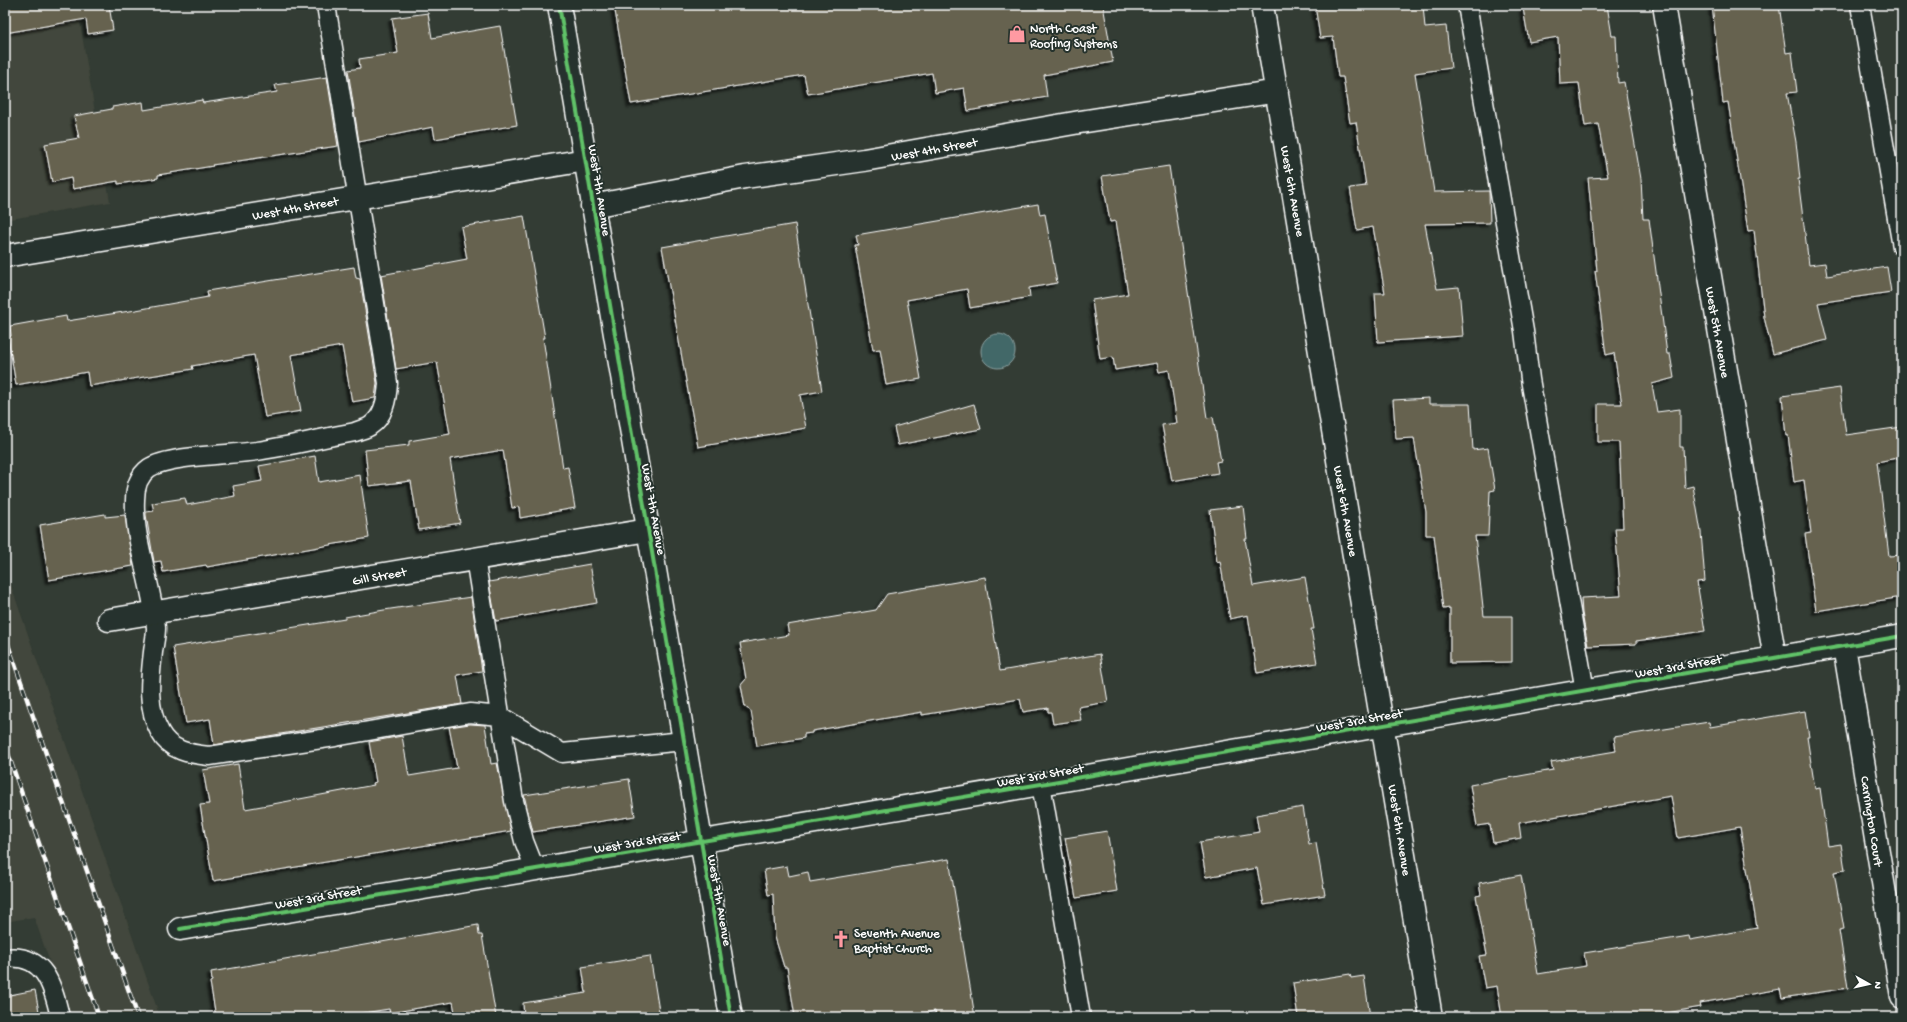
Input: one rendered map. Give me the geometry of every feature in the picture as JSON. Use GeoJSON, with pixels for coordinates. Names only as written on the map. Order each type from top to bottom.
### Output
{"type":"FeatureCollection","features":[{"type":"Feature","properties":{"kind":"street","name":"West 7th Avenue"},"geometry":{"type":"LineString","coordinates":[[559,5],[731,1017]]}},
{"type":"Feature","properties":{"kind":"street","name":"West 6th Avenue"},"geometry":{"type":"LineString","coordinates":[[1262,5],[1384,725],[1431,1017]]}},
{"type":"Feature","properties":{"kind":"street","name":"West 5th Avenue"},"geometry":{"type":"LineString","coordinates":[[1664,5],[1775,659]]}},
{"type":"Feature","properties":{"kind":"street","name":"West 4th Street"},"geometry":{"type":"LineString","coordinates":[[592,206],[745,177],[864,160],[1080,122],[1277,91]]}},
{"type":"Feature","properties":{"kind":"street","name":"West 4th Street"},"geometry":{"type":"LineString","coordinates":[[5,256],[586,160]]}},
{"type":"Feature","properties":{"kind":"street","name":"Gill Street"},"geometry":{"type":"LineString","coordinates":[[109,620],[648,530]]}},
{"type":"Feature","properties":{"kind":"street","name":"West 3rd Street"},"geometry":{"type":"LineString","coordinates":[[180,929],[1041,784],[1902,636]]}},
{"type":"Feature","properties":{"kind":"street","name":"Carrington Court"},"geometry":{"type":"LineString","coordinates":[[1844,646],[1902,997]]}},
{"type":"Feature","properties":{"kind":"lane"},"geometry":{"type":"LineString","coordinates":[[326,5],[388,383],[386,403],[378,418],[370,426],[355,432],[258,450],[177,459],[149,468],[139,479],[135,498],[135,515],[156,630],[150,691],[153,714],[160,733],[174,748],[189,754],[209,756],[470,713],[500,716],[562,753],[684,741]]}},
{"type":"Feature","properties":{"kind":"lane"},"geometry":{"type":"LineString","coordinates":[[1467,5],[1524,331],[1530,379],[1585,691]]}},
{"type":"Feature","properties":{"kind":"lane"},"geometry":{"type":"LineString","coordinates":[[1860,5],[1902,247]]}},
{"type":"Feature","properties":{"kind":"lane"},"geometry":{"type":"LineString","coordinates":[[475,558],[514,801],[524,841],[535,869]]}},
{"type":"Feature","properties":{"kind":"lane"},"geometry":{"type":"LineString","coordinates":[[1041,784],[1081,1017]]}},
{"type":"Feature","properties":{"kind":"lane"},"geometry":{"type":"LineString","coordinates":[[5,958],[23,957],[36,964],[47,976],[60,1017]]}},
{"type":"Feature","properties":{"kind":"shaded area"},"geometry":{"type":"Polygon","coordinates":[[[5,5],[77,5],[110,202],[5,220],[5,5]]]}},
{"type":"Feature","properties":{"kind":"shaded area"},"geometry":{"type":"Polygon","coordinates":[[[5,568],[160,1017],[69,1017],[34,917],[5,922],[5,568]]]}},
{"type":"Feature","properties":{"kind":"water"},"geometry":{"type":"Polygon","coordinates":[[[998,334],[1004,335],[1010,339],[1014,345],[1014,357],[1010,363],[1004,367],[998,368],[992,367],[986,363],[982,357],[981,351],[982,345],[986,339],[992,335],[998,334]]]}},
{"type":"Feature","properties":{"kind":"building"},"geometry":{"type":"Polygon","coordinates":[[[5,5],[109,5],[113,30],[88,34],[86,19],[5,33],[5,5]]]}},
{"type":"Feature","properties":{"kind":"building"},"geometry":{"type":"Polygon","coordinates":[[[614,5],[1103,5],[1113,62],[1044,75],[1047,97],[968,111],[964,88],[935,93],[932,73],[808,94],[804,75],[631,104],[614,5]]]}},
{"type":"Feature","properties":{"kind":"building"},"geometry":{"type":"Polygon","coordinates":[[[1315,5],[1423,5],[1425,28],[1446,26],[1451,68],[1415,73],[1434,192],[1489,191],[1490,223],[1425,224],[1437,289],[1459,287],[1463,336],[1378,342],[1375,293],[1385,293],[1373,227],[1357,230],[1350,188],[1366,186],[1356,122],[1350,123],[1343,77],[1338,77],[1333,37],[1320,38],[1315,5]]]}},
{"type":"Feature","properties":{"kind":"building"},"geometry":{"type":"Polygon","coordinates":[[[1543,5],[1607,5],[1612,36],[1616,36],[1618,83],[1624,82],[1641,179],[1643,219],[1649,219],[1667,354],[1670,354],[1674,378],[1652,384],[1657,412],[1680,409],[1680,447],[1683,447],[1685,488],[1693,486],[1701,532],[1705,581],[1697,582],[1705,631],[1636,641],[1636,644],[1588,646],[1581,598],[1621,596],[1615,528],[1623,528],[1619,442],[1598,442],[1598,404],[1622,404],[1614,353],[1606,355],[1595,271],[1597,271],[1588,178],[1608,177],[1598,124],[1585,126],[1579,83],[1560,84],[1558,37],[1529,42],[1523,8],[1543,5]]]}},
{"type":"Feature","properties":{"kind":"building"},"geometry":{"type":"Polygon","coordinates":[[[1712,5],[1779,5],[1786,53],[1792,52],[1797,92],[1787,93],[1796,142],[1800,179],[1798,179],[1809,265],[1825,263],[1827,276],[1887,267],[1891,292],[1818,303],[1827,340],[1773,354],[1764,317],[1754,230],[1748,231],[1728,102],[1723,103],[1712,5]]]}},
{"type":"Feature","properties":{"kind":"building"},"geometry":{"type":"Polygon","coordinates":[[[428,13],[432,38],[500,26],[517,125],[435,139],[433,127],[359,142],[348,70],[360,68],[359,59],[398,53],[392,18],[428,13]]]}},
{"type":"Feature","properties":{"kind":"building"},"geometry":{"type":"Polygon","coordinates":[[[327,77],[338,146],[212,165],[213,166],[158,175],[158,178],[118,184],[118,181],[73,189],[71,178],[52,182],[45,144],[79,138],[74,116],[112,109],[112,107],[143,102],[144,110],[202,100],[203,103],[277,92],[275,85],[327,77]]]}},
{"type":"Feature","properties":{"kind":"building"},"geometry":{"type":"Polygon","coordinates":[[[1169,166],[1207,418],[1213,417],[1221,461],[1216,462],[1218,473],[1172,481],[1162,425],[1177,423],[1169,370],[1159,372],[1157,363],[1115,370],[1113,357],[1100,359],[1092,300],[1128,294],[1116,221],[1110,222],[1102,176],[1169,166]]]}},
{"type":"Feature","properties":{"kind":"building"},"geometry":{"type":"Polygon","coordinates":[[[1038,204],[1040,215],[1045,214],[1057,283],[1029,288],[1030,297],[970,308],[967,289],[907,300],[921,379],[886,385],[880,349],[873,350],[855,245],[858,245],[856,235],[1038,204]]]}},
{"type":"Feature","properties":{"kind":"building"},"geometry":{"type":"Polygon","coordinates":[[[524,216],[545,338],[543,338],[563,468],[568,467],[575,508],[520,518],[519,507],[512,508],[503,450],[450,459],[460,523],[419,530],[411,481],[369,486],[365,450],[409,445],[409,441],[450,434],[437,362],[396,369],[381,275],[467,259],[461,227],[524,216]]]}},
{"type":"Feature","properties":{"kind":"building"},"geometry":{"type":"Polygon","coordinates":[[[795,224],[822,391],[800,395],[806,428],[698,447],[662,247],[795,224]]]}},
{"type":"Feature","properties":{"kind":"building"},"geometry":{"type":"Polygon","coordinates":[[[354,267],[356,278],[360,279],[377,383],[375,398],[352,402],[342,346],[291,355],[301,411],[265,417],[254,355],[192,366],[193,369],[89,386],[87,372],[16,385],[8,337],[11,336],[10,326],[66,316],[67,321],[136,310],[208,297],[207,291],[354,267]]]}},
{"type":"Feature","properties":{"kind":"building"},"geometry":{"type":"Polygon","coordinates":[[[1840,388],[1846,435],[1902,427],[1902,457],[1877,462],[1889,556],[1902,555],[1902,597],[1816,611],[1805,534],[1811,533],[1804,480],[1794,482],[1788,435],[1786,436],[1782,396],[1840,388]]]}},
{"type":"Feature","properties":{"kind":"building"},"geometry":{"type":"Polygon","coordinates":[[[1429,398],[1429,404],[1470,404],[1473,450],[1488,448],[1495,490],[1490,491],[1488,536],[1475,536],[1484,616],[1512,616],[1512,662],[1450,663],[1450,608],[1443,609],[1434,535],[1426,535],[1426,512],[1414,438],[1396,439],[1393,400],[1429,398]]]}},
{"type":"Feature","properties":{"kind":"building"},"geometry":{"type":"Polygon","coordinates":[[[974,404],[981,429],[898,445],[894,427],[974,404]]]}},
{"type":"Feature","properties":{"kind":"building"},"geometry":{"type":"Polygon","coordinates":[[[315,456],[319,482],[360,475],[369,538],[207,567],[206,565],[163,572],[161,561],[154,562],[146,515],[146,512],[154,511],[152,503],[185,498],[187,505],[235,496],[233,486],[262,481],[259,466],[315,456]]]}},
{"type":"Feature","properties":{"kind":"building"},"geometry":{"type":"Polygon","coordinates":[[[1243,506],[1247,539],[1245,539],[1253,586],[1305,577],[1314,629],[1311,629],[1317,663],[1257,673],[1248,615],[1230,619],[1220,561],[1217,562],[1210,510],[1243,506]]]}},
{"type":"Feature","properties":{"kind":"building"},"geometry":{"type":"Polygon","coordinates":[[[105,514],[105,517],[125,515],[133,566],[49,580],[40,525],[105,514]]]}},
{"type":"Feature","properties":{"kind":"building"},"geometry":{"type":"Polygon","coordinates":[[[590,564],[597,603],[496,621],[489,582],[590,564]]]}},
{"type":"Feature","properties":{"kind":"building"},"geometry":{"type":"Polygon","coordinates":[[[985,577],[1000,671],[1100,654],[1108,702],[1078,707],[1081,720],[1053,724],[1051,712],[1048,712],[1048,708],[1023,712],[1020,699],[922,715],[922,712],[812,731],[812,733],[804,734],[804,738],[757,746],[751,711],[745,707],[741,685],[746,679],[740,643],[789,635],[787,625],[876,610],[887,594],[985,577]]]}},
{"type":"Feature","properties":{"kind":"building"},"geometry":{"type":"Polygon","coordinates":[[[471,597],[482,671],[457,675],[462,704],[214,745],[210,719],[186,723],[173,647],[345,619],[345,617],[384,610],[471,597]]]}},
{"type":"Feature","properties":{"kind":"building"},"geometry":{"type":"Polygon","coordinates":[[[1805,711],[1809,737],[1807,737],[1815,789],[1820,788],[1828,846],[1841,844],[1845,870],[1834,872],[1844,929],[1839,930],[1848,988],[1782,998],[1780,989],[1700,1003],[1701,1007],[1644,1017],[1502,1017],[1497,986],[1485,988],[1479,956],[1487,955],[1476,896],[1481,895],[1479,883],[1521,875],[1538,974],[1586,966],[1584,953],[1689,936],[1690,940],[1757,928],[1740,827],[1678,838],[1671,796],[1519,823],[1521,838],[1493,843],[1490,824],[1477,826],[1470,785],[1553,770],[1551,762],[1616,751],[1614,737],[1709,722],[1710,727],[1805,711]]]}},
{"type":"Feature","properties":{"kind":"building"},"geometry":{"type":"Polygon","coordinates":[[[470,724],[485,725],[491,764],[497,763],[511,831],[213,881],[200,805],[209,804],[203,770],[238,764],[245,809],[374,785],[373,783],[376,782],[369,742],[402,736],[409,776],[457,768],[449,727],[470,724]]]}},
{"type":"Feature","properties":{"kind":"building"},"geometry":{"type":"Polygon","coordinates":[[[629,779],[635,816],[533,832],[524,795],[629,779]]]}},
{"type":"Feature","properties":{"kind":"building"},"geometry":{"type":"Polygon","coordinates":[[[1303,807],[1309,844],[1316,843],[1325,895],[1264,905],[1257,868],[1206,877],[1200,842],[1259,832],[1256,815],[1303,807]]]}},
{"type":"Feature","properties":{"kind":"building"},"geometry":{"type":"Polygon","coordinates":[[[1107,831],[1117,891],[1076,898],[1065,838],[1107,831]]]}},
{"type":"Feature","properties":{"kind":"building","name":"Seventh Avenue Baptist Church"},"geometry":{"type":"Polygon","coordinates":[[[949,859],[975,1017],[936,1017],[935,1011],[899,1017],[795,1017],[787,967],[784,967],[775,937],[773,894],[768,895],[764,870],[787,866],[789,876],[808,872],[810,882],[949,859]]]}},
{"type":"Feature","properties":{"kind":"building"},"geometry":{"type":"Polygon","coordinates":[[[478,925],[479,935],[482,935],[496,1017],[456,1017],[453,1002],[390,1013],[389,1009],[339,1017],[216,1017],[210,982],[212,981],[211,972],[478,925]]]}},
{"type":"Feature","properties":{"kind":"building"},"geometry":{"type":"Polygon","coordinates":[[[650,956],[660,1017],[524,1017],[523,1003],[586,993],[582,967],[650,956]]]}},
{"type":"Feature","properties":{"kind":"building"},"geometry":{"type":"Polygon","coordinates":[[[1350,974],[1351,978],[1364,976],[1370,1017],[1298,1017],[1293,983],[1350,974]]]}},
{"type":"Feature","properties":{"kind":"building"},"geometry":{"type":"Polygon","coordinates":[[[35,990],[40,1017],[5,1017],[5,996],[35,990]]]}},
{"type":"Feature","properties":{"kind":"railway"},"geometry":{"type":"LineString","coordinates":[[5,636],[138,1017]]}},
{"type":"Feature","properties":{"kind":"railway"},"geometry":{"type":"LineString","coordinates":[[5,745],[99,1017]]}},
{"type":"Feature","properties":{"kind":"cycle path"},"geometry":{"type":"LineString","coordinates":[[559,5],[731,1017]]}},
{"type":"Feature","properties":{"kind":"cycle path"},"geometry":{"type":"LineString","coordinates":[[180,929],[1041,784],[1902,636]]}},
{"type":"Feature","properties":{"kind":"place","name":"North Coast Roofing Systems"},"geometry":{"type":"Point","coordinates":[1017,34]}},
{"type":"Feature","properties":{"kind":"place","name":"Seventh Avenue Baptist Church"},"geometry":{"type":"Point","coordinates":[841,939]}}]}
